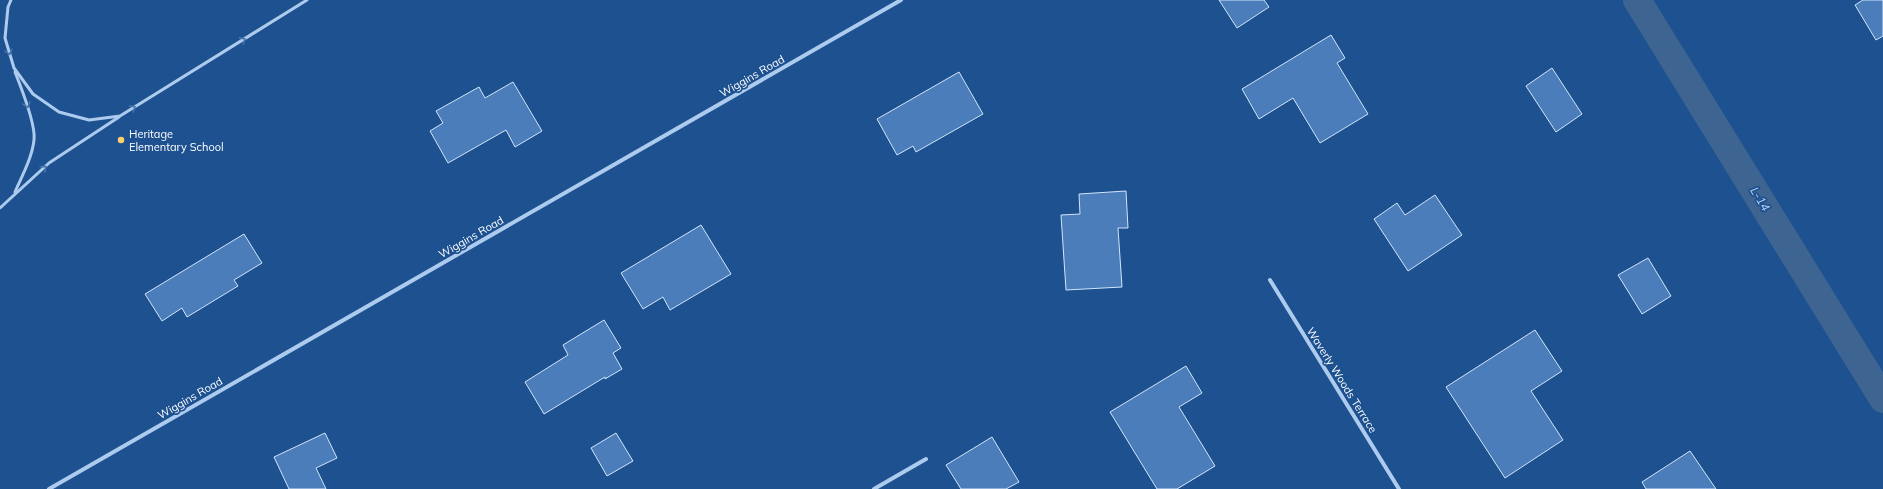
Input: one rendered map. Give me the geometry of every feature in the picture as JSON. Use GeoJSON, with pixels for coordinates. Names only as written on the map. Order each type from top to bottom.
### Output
{"type":"FeatureCollection","features":[{"type":"Feature","properties":{"kind":"street","name":"Wiggins Road"},"geometry":{"type":"LineString","coordinates":[[49,489],[901,0]]}},
{"type":"Feature","properties":{"kind":"street","name":"Waverly Woods Terrace"},"geometry":{"type":"LineString","coordinates":[[1270,280],[1399,489]]}},
{"type":"Feature","properties":{"kind":"street"},"geometry":{"type":"LineString","coordinates":[[874,489],[926,459]]}},
{"type":"Feature","properties":{"kind":"lane"},"geometry":{"type":"LineString","coordinates":[[11,0],[8,7],[5,38],[27,104],[35,139],[29,159],[14,194]]}},
{"type":"Feature","properties":{"kind":"lane"},"geometry":{"type":"LineString","coordinates":[[0,208],[49,163],[120,116],[306,0]]}},
{"type":"Feature","properties":{"kind":"lane"},"geometry":{"type":"LineString","coordinates":[[14,68],[32,94],[59,112],[89,120],[120,116]]}},
{"type":"Feature","properties":{"kind":"building"},"geometry":{"type":"Polygon","coordinates":[[[1219,0],[1264,0],[1269,7],[1237,28],[1219,0]]]}},
{"type":"Feature","properties":{"kind":"building"},"geometry":{"type":"Polygon","coordinates":[[[1863,0],[1883,0],[1883,36],[1876,40],[1855,5],[1863,0]]]}},
{"type":"Feature","properties":{"kind":"building"},"geometry":{"type":"Polygon","coordinates":[[[1331,35],[1345,58],[1337,63],[1368,114],[1320,143],[1293,98],[1259,119],[1242,89],[1331,35]]]}},
{"type":"Feature","properties":{"kind":"building"},"geometry":{"type":"Polygon","coordinates":[[[1552,68],[1582,114],[1556,132],[1526,86],[1552,68]]]}},
{"type":"Feature","properties":{"kind":"building"},"geometry":{"type":"Polygon","coordinates":[[[959,72],[983,114],[916,152],[913,146],[897,155],[877,119],[959,72]]]}},
{"type":"Feature","properties":{"kind":"building"},"geometry":{"type":"Polygon","coordinates":[[[513,82],[542,131],[515,147],[506,130],[448,163],[430,131],[443,123],[436,111],[479,87],[485,98],[513,82]]]}},
{"type":"Feature","properties":{"kind":"building"},"geometry":{"type":"Polygon","coordinates":[[[1126,191],[1128,228],[1118,228],[1122,287],[1066,290],[1061,215],[1080,214],[1079,194],[1126,191]]]}},
{"type":"Feature","properties":{"kind":"building"},"geometry":{"type":"Polygon","coordinates":[[[1435,195],[1462,235],[1408,271],[1374,219],[1397,203],[1405,215],[1435,195]]]}},
{"type":"Feature","properties":{"kind":"building"},"geometry":{"type":"Polygon","coordinates":[[[701,225],[731,274],[670,310],[663,297],[643,309],[621,273],[701,225]]]}},
{"type":"Feature","properties":{"kind":"building"},"geometry":{"type":"Polygon","coordinates":[[[244,234],[262,263],[234,280],[238,286],[187,317],[182,308],[162,321],[145,294],[244,234]]]}},
{"type":"Feature","properties":{"kind":"building"},"geometry":{"type":"Polygon","coordinates":[[[1648,258],[1671,296],[1642,314],[1618,275],[1648,258]]]}},
{"type":"Feature","properties":{"kind":"building"},"geometry":{"type":"Polygon","coordinates":[[[604,320],[621,348],[613,353],[622,369],[605,379],[605,377],[544,414],[525,382],[568,355],[563,345],[604,320]]]}},
{"type":"Feature","properties":{"kind":"building"},"geometry":{"type":"Polygon","coordinates":[[[1535,330],[1562,371],[1531,391],[1563,440],[1505,478],[1446,387],[1535,330]]]}},
{"type":"Feature","properties":{"kind":"building"},"geometry":{"type":"Polygon","coordinates":[[[1186,366],[1202,393],[1179,407],[1215,466],[1177,489],[1157,489],[1110,412],[1186,366]]]}},
{"type":"Feature","properties":{"kind":"building"},"geometry":{"type":"Polygon","coordinates":[[[325,433],[337,458],[316,468],[326,489],[289,489],[274,457],[325,433]]]}},
{"type":"Feature","properties":{"kind":"building"},"geometry":{"type":"Polygon","coordinates":[[[616,433],[633,461],[607,476],[591,448],[616,433]]]}},
{"type":"Feature","properties":{"kind":"building"},"geometry":{"type":"Polygon","coordinates":[[[992,437],[1019,482],[1006,489],[961,489],[946,465],[992,437]]]}},
{"type":"Feature","properties":{"kind":"building"},"geometry":{"type":"Polygon","coordinates":[[[1690,451],[1716,489],[1646,489],[1642,482],[1690,451]]]}},
{"type":"Feature","properties":{"kind":"waterway","name":"L-14"},"geometry":{"type":"LineString","coordinates":[[1637,0],[1883,399]]}},
{"type":"Feature","properties":{"kind":"place","name":"Heritage Elementary School"},"geometry":{"type":"Point","coordinates":[121,140]}}]}
